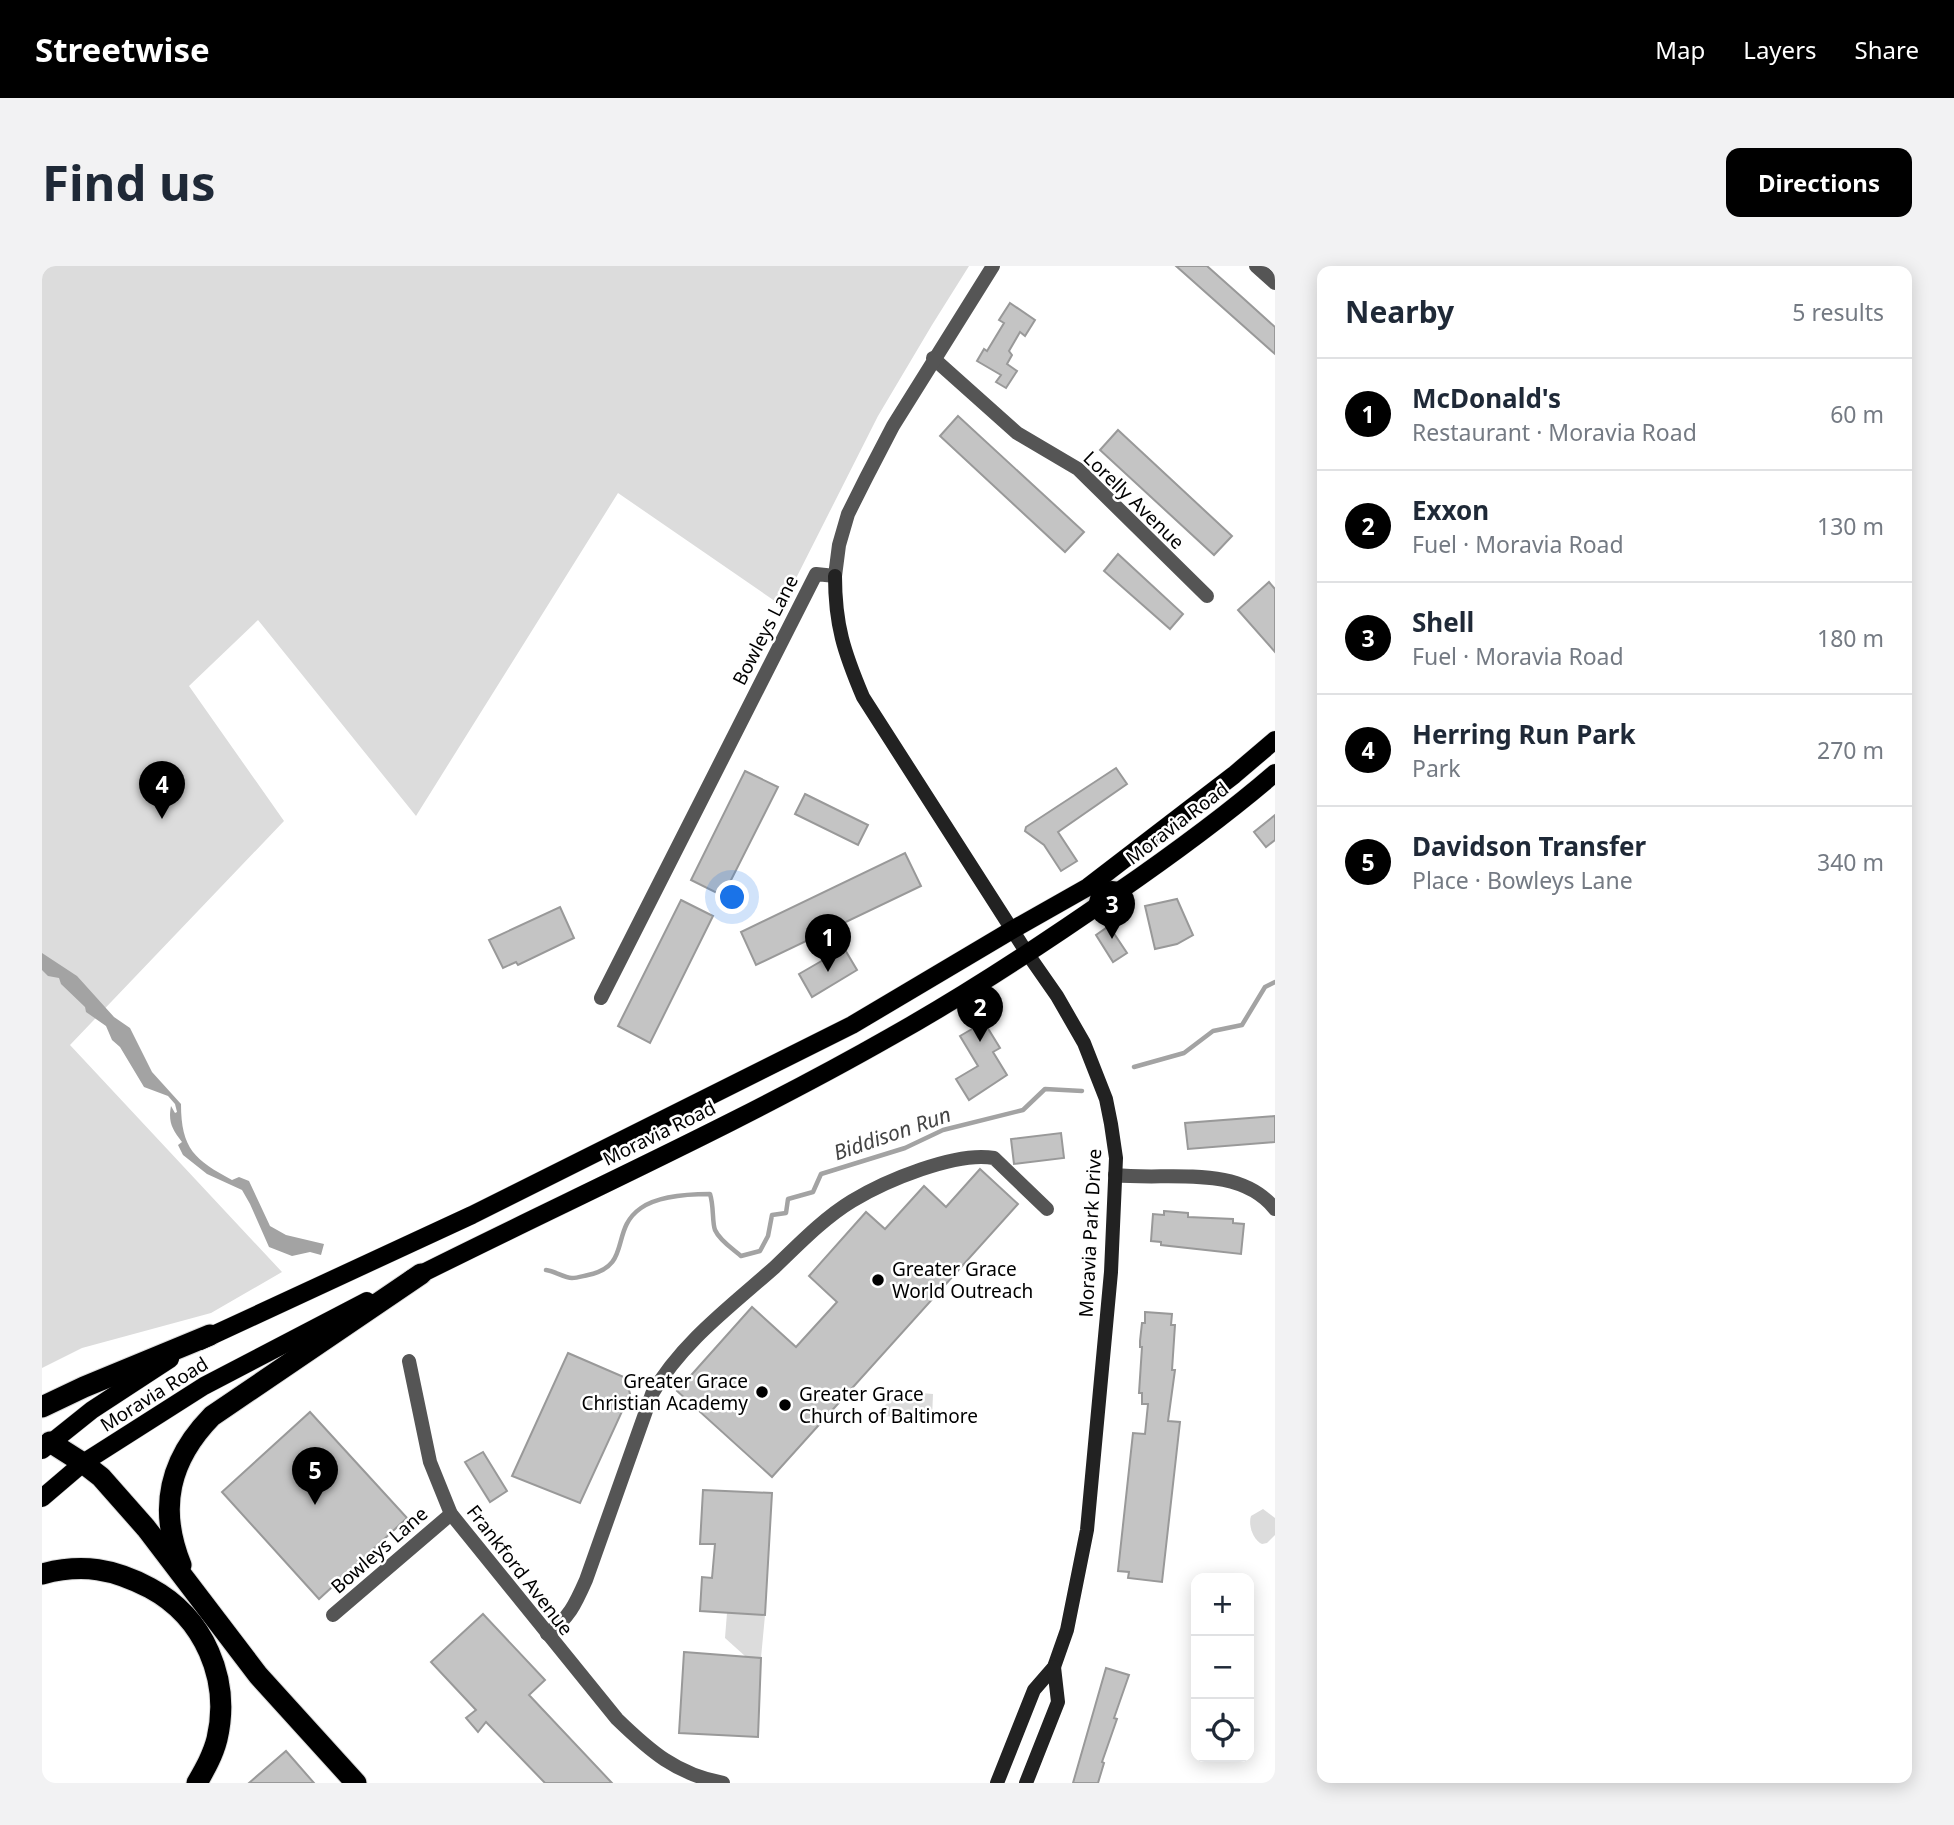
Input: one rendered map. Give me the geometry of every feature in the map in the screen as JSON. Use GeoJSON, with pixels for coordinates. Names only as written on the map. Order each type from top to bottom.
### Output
{"type":"FeatureCollection","features":[{"type":"Feature","properties":{"kind":"highway"},"geometry":{"type":"LineString","coordinates":[[190,1587],[172,1542],[168,1505],[174,1474],[194,1436],[212,1416],[421,1274]]}},
{"type":"Feature","properties":{"kind":"highway"},"geometry":{"type":"LineString","coordinates":[[42,1407],[210,1335]]}},
{"type":"Feature","properties":{"kind":"highway"},"geometry":{"type":"LineString","coordinates":[[46,1446],[83,1463],[101,1477],[258,1675],[356,1783]]}},
{"type":"Feature","properties":{"kind":"highway"},"geometry":{"type":"LineString","coordinates":[[42,1574],[70,1568],[93,1569],[128,1576],[161,1594],[192,1622],[215,1666],[220,1704],[217,1738],[197,1783]]}},
{"type":"Feature","properties":{"kind":"main road","name":"Moravia Park Drive"},"geometry":{"type":"LineString","coordinates":[[835,576],[835,603],[844,652],[863,697],[1084,1042],[1111,1124],[1116,1158],[1111,1272],[1087,1530],[1068,1630],[1054,1667],[1034,1690],[997,1783]]}},
{"type":"Feature","properties":{"kind":"main road","name":"Moravia Road"},"geometry":{"type":"LineString","coordinates":[[46,1446],[136,1379],[210,1335],[472,1215],[852,1025],[1088,887],[1234,775],[1275,740]]}},
{"type":"Feature","properties":{"kind":"main road","name":"Moravia Road"},"geometry":{"type":"LineString","coordinates":[[42,1498],[83,1463],[204,1386],[421,1274],[638,1168],[881,1042],[1027,953],[1197,836],[1275,773]]}},
{"type":"Feature","properties":{"kind":"main road","name":"Moravia Park Drive"},"geometry":{"type":"LineString","coordinates":[[1026,1783],[1058,1702],[1054,1667]]}},
{"type":"Feature","properties":{"kind":"street"},"geometry":{"type":"LineString","coordinates":[[835,576],[839,545],[848,514],[892,426],[993,266]]}},
{"type":"Feature","properties":{"kind":"street"},"geometry":{"type":"LineString","coordinates":[[1263,268],[1275,283]]}},
{"type":"Feature","properties":{"kind":"street","name":"Lorelly Avenue"},"geometry":{"type":"LineString","coordinates":[[933,358],[1017,433],[1079,469],[1207,596]]}},
{"type":"Feature","properties":{"kind":"street","name":"Bowleys Lane"},"geometry":{"type":"LineString","coordinates":[[601,998],[816,575],[835,576]]}},
{"type":"Feature","properties":{"kind":"street"},"geometry":{"type":"LineString","coordinates":[[547,1634],[568,1616],[581,1593],[652,1394],[663,1374],[688,1345],[829,1217],[862,1195],[918,1171],[947,1161],[983,1156],[994,1158],[1047,1209]]}},
{"type":"Feature","properties":{"kind":"street"},"geometry":{"type":"LineString","coordinates":[[1115,1175],[1140,1178],[1211,1177],[1258,1192],[1275,1209]]}},
{"type":"Feature","properties":{"kind":"street","name":"Frankford Avenue"},"geometry":{"type":"LineString","coordinates":[[409,1361],[430,1462],[451,1514],[617,1719],[670,1765],[723,1783]]}},
{"type":"Feature","properties":{"kind":"street","name":"Bowleys Lane"},"geometry":{"type":"LineString","coordinates":[[333,1615],[451,1514]]}},
{"type":"Feature","properties":{"kind":"shaded area"},"geometry":{"type":"Polygon","coordinates":[[[42,266],[969,266],[878,416],[782,606],[618,493],[416,816],[258,620],[189,686],[284,821],[70,1045],[282,1272],[211,1313],[82,1348],[42,1368],[42,266]]]}},
{"type":"Feature","properties":{"kind":"shaded area"},"geometry":{"type":"Polygon","coordinates":[[[42,953],[77,976],[114,1017],[130,1028],[152,1072],[181,1104],[187,1143],[200,1159],[232,1180],[239,1177],[249,1181],[270,1226],[286,1235],[324,1244],[321,1255],[310,1252],[292,1256],[269,1247],[242,1190],[207,1174],[183,1155],[178,1145],[182,1142],[171,1121],[171,1106],[175,1113],[177,1112],[175,1104],[168,1096],[144,1087],[120,1047],[112,1040],[106,1026],[86,1012],[85,1007],[61,984],[59,978],[48,976],[42,970],[42,953]]]}},
{"type":"Feature","properties":{"kind":"shaded area"},"geometry":{"type":"Polygon","coordinates":[[[898,1391],[933,1394],[932,1418],[879,1416],[878,1413],[898,1391]]]}},
{"type":"Feature","properties":{"kind":"shaded area"},"geometry":{"type":"Polygon","coordinates":[[[1263,1509],[1275,1518],[1275,1535],[1262,1544],[1254,1536],[1250,1520],[1251,1516],[1263,1509]]]}},
{"type":"Feature","properties":{"kind":"shaded area"},"geometry":{"type":"Polygon","coordinates":[[[727,1613],[765,1615],[761,1658],[745,1656],[725,1638],[727,1613]]]}},
{"type":"Feature","properties":{"kind":"building"},"geometry":{"type":"Polygon","coordinates":[[[1176,266],[1207,266],[1275,327],[1275,354],[1176,266]]]}},
{"type":"Feature","properties":{"kind":"building"},"geometry":{"type":"Polygon","coordinates":[[[1010,303],[1035,320],[1025,336],[1020,332],[1009,351],[1012,355],[1007,364],[1017,371],[1006,388],[996,382],[1001,375],[977,361],[984,349],[987,351],[1004,323],[999,320],[1010,303]]]}},
{"type":"Feature","properties":{"kind":"building"},"geometry":{"type":"Polygon","coordinates":[[[958,416],[1084,532],[1065,552],[940,436],[958,416]]]}},
{"type":"Feature","properties":{"kind":"building"},"geometry":{"type":"Polygon","coordinates":[[[1118,430],[1232,536],[1214,555],[1100,450],[1118,430]]]}},
{"type":"Feature","properties":{"kind":"building"},"geometry":{"type":"Polygon","coordinates":[[[1118,554],[1183,614],[1170,629],[1104,571],[1118,554]]]}},
{"type":"Feature","properties":{"kind":"building"},"geometry":{"type":"Polygon","coordinates":[[[1269,582],[1275,589],[1275,652],[1238,610],[1269,582]]]}},
{"type":"Feature","properties":{"kind":"building"},"geometry":{"type":"Polygon","coordinates":[[[1116,768],[1127,784],[1058,832],[1077,861],[1061,871],[1044,845],[1025,831],[1026,827],[1116,768]]]}},
{"type":"Feature","properties":{"kind":"building"},"geometry":{"type":"Polygon","coordinates":[[[745,771],[778,787],[723,896],[691,880],[745,771]]]}},
{"type":"Feature","properties":{"kind":"building"},"geometry":{"type":"Polygon","coordinates":[[[805,794],[868,825],[858,845],[795,814],[805,794]]]}},
{"type":"Feature","properties":{"kind":"building"},"geometry":{"type":"Polygon","coordinates":[[[1275,815],[1275,840],[1266,847],[1254,832],[1275,815]]]}},
{"type":"Feature","properties":{"kind":"building"},"geometry":{"type":"Polygon","coordinates":[[[905,853],[921,886],[756,965],[741,932],[905,853]]]}},
{"type":"Feature","properties":{"kind":"building"},"geometry":{"type":"Polygon","coordinates":[[[1177,899],[1193,935],[1177,944],[1155,949],[1145,906],[1177,899]]]}},
{"type":"Feature","properties":{"kind":"building"},"geometry":{"type":"Polygon","coordinates":[[[681,900],[713,916],[650,1043],[618,1026],[681,900]]]}},
{"type":"Feature","properties":{"kind":"building"},"geometry":{"type":"Polygon","coordinates":[[[560,907],[574,938],[518,965],[516,962],[503,968],[489,940],[560,907]]]}},
{"type":"Feature","properties":{"kind":"building"},"geometry":{"type":"Polygon","coordinates":[[[1109,926],[1127,953],[1113,962],[1096,935],[1109,926]]]}},
{"type":"Feature","properties":{"kind":"building"},"geometry":{"type":"Polygon","coordinates":[[[844,948],[857,970],[812,997],[799,974],[844,948]]]}},
{"type":"Feature","properties":{"kind":"building"},"geometry":{"type":"Polygon","coordinates":[[[984,1022],[1000,1048],[993,1052],[1007,1075],[969,1100],[956,1079],[978,1066],[960,1036],[984,1022]]]}},
{"type":"Feature","properties":{"kind":"building"},"geometry":{"type":"Polygon","coordinates":[[[1275,1116],[1275,1142],[1188,1149],[1185,1123],[1275,1116]]]}},
{"type":"Feature","properties":{"kind":"building"},"geometry":{"type":"Polygon","coordinates":[[[1061,1133],[1064,1158],[1014,1164],[1011,1139],[1061,1133]]]}},
{"type":"Feature","properties":{"kind":"building"},"geometry":{"type":"Polygon","coordinates":[[[980,1169],[1018,1204],[772,1477],[677,1391],[752,1307],[796,1347],[837,1302],[809,1276],[866,1212],[885,1229],[924,1186],[946,1207],[980,1169]]]}},
{"type":"Feature","properties":{"kind":"building"},"geometry":{"type":"Polygon","coordinates":[[[1164,1211],[1188,1213],[1188,1217],[1233,1219],[1233,1223],[1244,1224],[1241,1254],[1161,1245],[1161,1242],[1151,1241],[1153,1214],[1164,1215],[1164,1211]]]}},
{"type":"Feature","properties":{"kind":"building"},"geometry":{"type":"Polygon","coordinates":[[[1145,1312],[1172,1314],[1171,1325],[1175,1325],[1172,1370],[1175,1370],[1168,1421],[1180,1422],[1162,1582],[1128,1578],[1129,1572],[1118,1571],[1133,1433],[1145,1434],[1148,1404],[1142,1404],[1142,1393],[1139,1393],[1142,1347],[1140,1341],[1145,1312]]]}},
{"type":"Feature","properties":{"kind":"building"},"geometry":{"type":"Polygon","coordinates":[[[568,1353],[626,1378],[630,1394],[580,1503],[512,1476],[568,1353]]]}},
{"type":"Feature","properties":{"kind":"building"},"geometry":{"type":"Polygon","coordinates":[[[310,1412],[407,1518],[319,1599],[222,1492],[310,1412]]]}},
{"type":"Feature","properties":{"kind":"building"},"geometry":{"type":"Polygon","coordinates":[[[483,1452],[507,1491],[490,1502],[465,1462],[483,1452]]]}},
{"type":"Feature","properties":{"kind":"building"},"geometry":{"type":"Polygon","coordinates":[[[703,1490],[772,1493],[765,1615],[700,1611],[702,1577],[712,1578],[715,1544],[700,1544],[703,1490]]]}},
{"type":"Feature","properties":{"kind":"building"},"geometry":{"type":"Polygon","coordinates":[[[483,1614],[545,1680],[529,1695],[612,1783],[545,1783],[486,1722],[478,1732],[466,1718],[476,1710],[431,1662],[483,1614]]]}},
{"type":"Feature","properties":{"kind":"building"},"geometry":{"type":"Polygon","coordinates":[[[684,1652],[761,1658],[758,1737],[679,1733],[684,1652]]]}},
{"type":"Feature","properties":{"kind":"building"},"geometry":{"type":"Polygon","coordinates":[[[1106,1668],[1129,1675],[1114,1718],[1117,1719],[1102,1762],[1104,1763],[1098,1783],[1073,1783],[1106,1668]]]}},
{"type":"Feature","properties":{"kind":"building"},"geometry":{"type":"Polygon","coordinates":[[[286,1751],[314,1783],[249,1783],[286,1751]]]}},
{"type":"Feature","properties":{"kind":"waterway","name":"Biddison Run"},"geometry":{"type":"LineString","coordinates":[[1134,1067],[1184,1053],[1213,1031],[1242,1025],[1265,987],[1275,982]]}},
{"type":"Feature","properties":{"kind":"waterway","name":"Biddison Run"},"geometry":{"type":"LineString","coordinates":[[546,1270],[572,1278],[602,1270],[611,1264],[616,1256],[631,1217],[648,1204],[684,1195],[710,1194],[714,1227],[720,1238],[741,1256],[760,1251],[768,1236],[772,1215],[786,1213],[788,1199],[813,1192],[821,1174],[905,1148],[943,1130],[1023,1110],[1045,1089],[1082,1091]]}},
{"type":"Feature","properties":{"kind":"place","name":"Herring Run Park"},"geometry":{"type":"Point","coordinates":[162,819]}},
{"type":"Feature","properties":{"kind":"place","name":"Shell"},"geometry":{"type":"Point","coordinates":[1112,939]}},
{"type":"Feature","properties":{"kind":"place","name":"McDonald's"},"geometry":{"type":"Point","coordinates":[828,972]}},
{"type":"Feature","properties":{"kind":"place","name":"Exxon"},"geometry":{"type":"Point","coordinates":[980,1042]}},
{"type":"Feature","properties":{"kind":"place","name":"Greater Grace World Outreach"},"geometry":{"type":"Point","coordinates":[878,1280]}},
{"type":"Feature","properties":{"kind":"place","name":"Greater Grace Christian Academy"},"geometry":{"type":"Point","coordinates":[762,1392]}},
{"type":"Feature","properties":{"kind":"place","name":"Greater Grace Church of Baltimore"},"geometry":{"type":"Point","coordinates":[785,1405]}},
{"type":"Feature","properties":{"kind":"place","name":"Davidson Transfer"},"geometry":{"type":"Point","coordinates":[315,1505]}}]}
